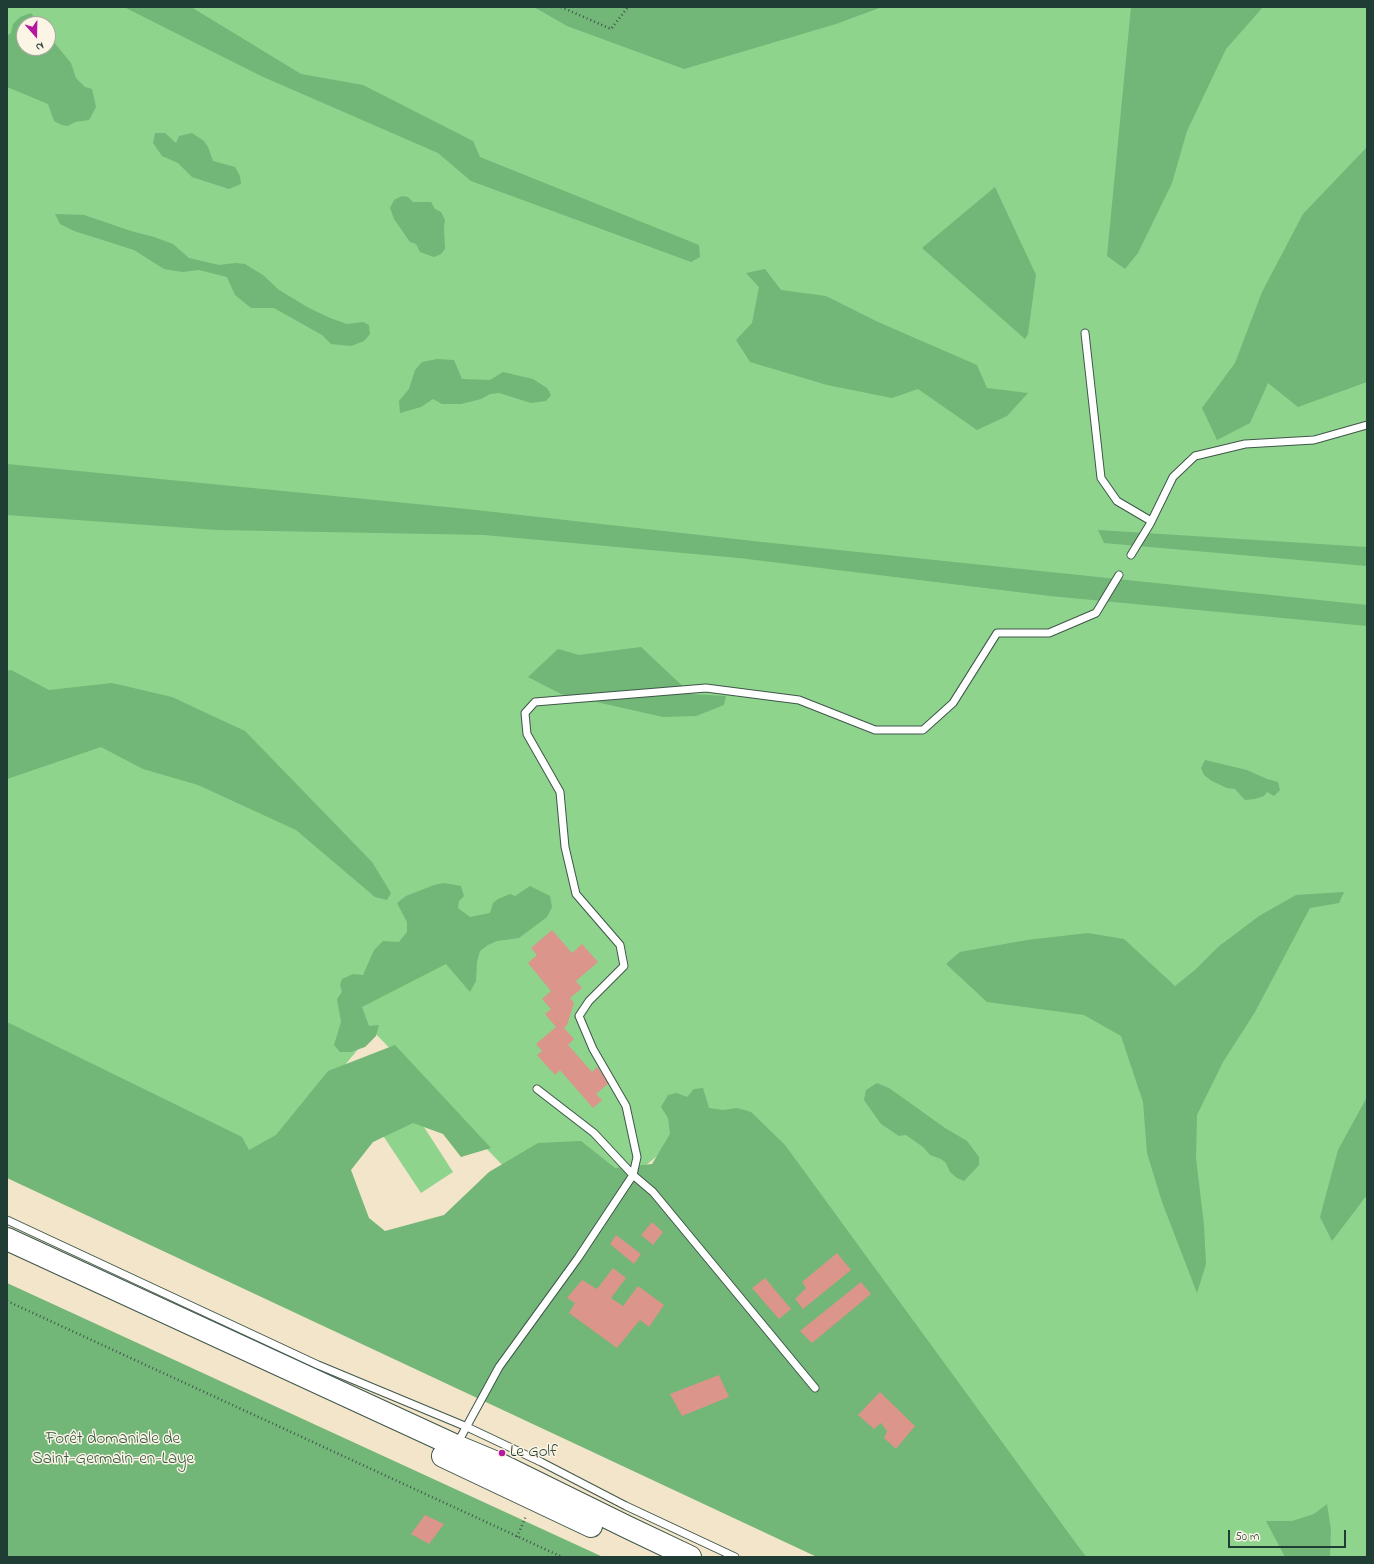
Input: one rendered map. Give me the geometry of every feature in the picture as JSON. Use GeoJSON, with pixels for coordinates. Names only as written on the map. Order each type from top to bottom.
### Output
{"type":"FeatureCollection","features":[{"type":"Feature","properties":{"kind":"main road"},"geometry":{"type":"LineString","coordinates":[[7,1239],[452,1452],[658,1557]]}},
{"type":"Feature","properties":{"kind":"main road"},"geometry":{"type":"LineString","coordinates":[[7,1253],[452,1452],[497,1463],[690,1557]]}},
{"type":"Feature","properties":{"kind":"lane"},"geometry":{"type":"LineString","coordinates":[[1085,333],[1101,478],[1117,501],[1151,521]]}},
{"type":"Feature","properties":{"kind":"lane"},"geometry":{"type":"LineString","coordinates":[[1131,555],[1151,521],[1173,477],[1195,456],[1245,444],[1314,440],[1367,425]]}},
{"type":"Feature","properties":{"kind":"lane"},"geometry":{"type":"LineString","coordinates":[[452,1452],[499,1367],[578,1258],[633,1175],[637,1157],[626,1106],[593,1049],[579,1016],[589,1001],[624,966],[620,945],[603,923],[576,894],[565,847],[560,792],[527,734],[525,713],[535,702],[706,688],[799,700],[874,730],[923,730],[953,703],[997,633],[1049,632],[1096,613],[1119,575]]}},
{"type":"Feature","properties":{"kind":"lane"},"geometry":{"type":"LineString","coordinates":[[537,1089],[594,1133],[633,1175],[653,1192],[815,1388]]}},
{"type":"Feature","properties":{"kind":"lane"},"geometry":{"type":"LineString","coordinates":[[7,1220],[318,1365],[466,1427],[541,1462],[626,1506],[735,1557]]}},
{"type":"Feature","properties":{"kind":"path"},"geometry":{"type":"LineString","coordinates":[[562,7],[611,29],[628,7]]}},
{"type":"Feature","properties":{"kind":"path"},"geometry":{"type":"LineString","coordinates":[[7,1301],[562,1557]]}},
{"type":"Feature","properties":{"kind":"path"},"geometry":{"type":"LineString","coordinates":[[517,1537],[529,1511]]}},
{"type":"Feature","properties":{"kind":"green space"},"geometry":{"type":"Polygon","coordinates":[[[7,7],[1367,7],[1367,1557],[1083,1557],[696,1124],[566,1231],[373,1031],[264,1163],[7,1044],[7,7]]]}},
{"type":"Feature","properties":{"kind":"green space"},"geometry":{"type":"Polygon","coordinates":[[[124,7],[191,7],[301,74],[363,85],[473,141],[480,157],[699,245],[700,257],[691,262],[471,181],[438,153],[261,76],[124,7]]]}},
{"type":"Feature","properties":{"kind":"green space"},"geometry":{"type":"Polygon","coordinates":[[[534,7],[882,7],[836,24],[684,69],[567,26],[534,7]]]}},
{"type":"Feature","properties":{"kind":"green space"},"geometry":{"type":"Polygon","coordinates":[[[1131,7],[1263,7],[1226,49],[1187,131],[1172,183],[1138,253],[1125,269],[1107,256],[1131,7]]]}},
{"type":"Feature","properties":{"kind":"green space"},"geometry":{"type":"Polygon","coordinates":[[[31,13],[33,16],[23,16],[31,13]]]}},
{"type":"Feature","properties":{"kind":"green space"},"geometry":{"type":"Polygon","coordinates":[[[16,21],[16,56],[56,56],[56,45],[71,63],[76,78],[85,87],[92,89],[96,107],[89,120],[75,122],[68,126],[62,125],[54,121],[48,104],[7,87],[7,36],[11,33],[13,24],[16,21]]]}},
{"type":"Feature","properties":{"kind":"green space"},"geometry":{"type":"Polygon","coordinates":[[[155,133],[165,133],[176,143],[179,136],[192,133],[204,141],[213,161],[235,167],[240,176],[241,184],[229,189],[192,177],[178,163],[162,156],[153,143],[155,133]]]}},
{"type":"Feature","properties":{"kind":"green space"},"geometry":{"type":"Polygon","coordinates":[[[1367,147],[1367,382],[1298,407],[1268,383],[1250,423],[1217,440],[1202,408],[1235,363],[1262,292],[1303,214],[1367,147]]]}},
{"type":"Feature","properties":{"kind":"green space"},"geometry":{"type":"Polygon","coordinates":[[[995,187],[1036,275],[1028,334],[1025,339],[922,248],[995,187]]]}},
{"type":"Feature","properties":{"kind":"green space"},"geometry":{"type":"Polygon","coordinates":[[[402,196],[408,197],[413,202],[431,202],[435,209],[441,212],[445,220],[445,249],[441,254],[434,257],[420,252],[416,244],[410,242],[394,219],[390,208],[394,200],[402,196]]]}},
{"type":"Feature","properties":{"kind":"green space"},"geometry":{"type":"Polygon","coordinates":[[[55,214],[84,215],[154,237],[173,244],[189,258],[219,265],[235,263],[245,264],[263,275],[279,290],[309,308],[347,324],[363,322],[369,325],[370,334],[364,341],[351,346],[331,344],[322,335],[274,308],[251,308],[235,295],[227,277],[199,270],[182,272],[164,269],[134,250],[74,231],[60,224],[55,214]]]}},
{"type":"Feature","properties":{"kind":"green space"},"geometry":{"type":"Polygon","coordinates":[[[765,269],[781,290],[826,296],[878,322],[977,365],[987,388],[1028,393],[1007,416],[977,430],[918,389],[892,398],[827,385],[750,362],[736,340],[752,323],[759,287],[746,273],[765,269]]]}},
{"type":"Feature","properties":{"kind":"green space"},"geometry":{"type":"Polygon","coordinates":[[[437,359],[454,360],[462,379],[490,380],[503,372],[533,379],[547,388],[551,395],[546,401],[531,403],[499,393],[490,394],[481,399],[461,404],[442,404],[433,399],[421,407],[400,413],[399,401],[409,389],[415,370],[422,362],[437,359]]]}},
{"type":"Feature","properties":{"kind":"green space"},"geometry":{"type":"Polygon","coordinates":[[[7,464],[467,509],[762,542],[1367,605],[1367,626],[1050,596],[739,558],[484,535],[217,530],[7,515],[7,464]]]}},
{"type":"Feature","properties":{"kind":"green space"},"geometry":{"type":"Polygon","coordinates":[[[1098,530],[1367,547],[1367,566],[1104,543],[1098,530]]]}},
{"type":"Feature","properties":{"kind":"green space"},"geometry":{"type":"Polygon","coordinates":[[[641,647],[691,694],[726,696],[724,705],[696,716],[663,717],[561,694],[528,677],[558,649],[579,655],[641,647]]]}},
{"type":"Feature","properties":{"kind":"green space"},"geometry":{"type":"Polygon","coordinates":[[[11,670],[49,690],[112,683],[172,697],[245,731],[372,862],[391,893],[387,900],[375,897],[296,830],[198,785],[143,769],[101,747],[7,779],[7,671],[11,670]]]}},
{"type":"Feature","properties":{"kind":"green space"},"geometry":{"type":"Polygon","coordinates":[[[1205,760],[1247,770],[1278,782],[1280,790],[1274,796],[1267,792],[1264,796],[1245,800],[1235,789],[1227,788],[1212,781],[1204,775],[1201,768],[1205,760]]]}},
{"type":"Feature","properties":{"kind":"green space"},"geometry":{"type":"Polygon","coordinates":[[[444,883],[461,886],[464,896],[459,901],[458,908],[470,917],[490,913],[493,903],[498,899],[510,894],[515,896],[530,886],[550,896],[552,907],[547,917],[519,938],[497,941],[480,951],[477,962],[476,981],[470,992],[446,964],[362,1007],[369,1026],[379,1025],[376,1036],[365,1047],[351,1052],[340,1052],[334,1045],[341,1022],[337,999],[342,992],[340,985],[342,979],[353,974],[363,975],[374,950],[383,941],[399,942],[407,932],[407,922],[397,903],[406,896],[434,885],[444,883]]]}},
{"type":"Feature","properties":{"kind":"green space"},"geometry":{"type":"Polygon","coordinates":[[[1344,892],[1339,903],[1310,908],[1255,1012],[1223,1062],[1197,1115],[1196,1158],[1204,1225],[1206,1264],[1197,1293],[1162,1202],[1147,1153],[1143,1102],[1121,1036],[1084,1015],[987,1002],[946,964],[960,952],[1027,940],[1088,933],[1124,939],[1175,986],[1195,970],[1218,947],[1259,916],[1296,895],[1344,892]]]}},
{"type":"Feature","properties":{"kind":"green space"},"geometry":{"type":"Polygon","coordinates":[[[7,1022],[242,1137],[249,1150],[276,1135],[328,1071],[395,1045],[491,1148],[461,1157],[443,1134],[413,1123],[373,1142],[351,1170],[369,1218],[385,1231],[444,1215],[489,1172],[538,1143],[581,1141],[615,1168],[652,1164],[670,1134],[668,1118],[661,1107],[668,1095],[677,1093],[687,1097],[694,1089],[703,1088],[709,1108],[723,1110],[737,1108],[751,1112],[785,1145],[1086,1557],[817,1557],[7,1178],[7,1022]]]}},
{"type":"Feature","properties":{"kind":"green space"},"geometry":{"type":"Polygon","coordinates":[[[877,1083],[889,1088],[945,1128],[967,1141],[979,1157],[979,1165],[964,1181],[957,1178],[950,1172],[946,1163],[941,1159],[930,1155],[923,1147],[906,1135],[899,1136],[881,1124],[864,1100],[866,1090],[877,1083]]]}},
{"type":"Feature","properties":{"kind":"green space"},"geometry":{"type":"Polygon","coordinates":[[[1367,1097],[1367,1195],[1332,1241],[1320,1217],[1338,1150],[1367,1097]]]}},
{"type":"Feature","properties":{"kind":"green space"},"geometry":{"type":"Polygon","coordinates":[[[413,1110],[453,1172],[421,1193],[380,1131],[413,1110]]]}},
{"type":"Feature","properties":{"kind":"green space","name":"Forêt domaniale de Saint-Germain-en-Laye"},"geometry":{"type":"Polygon","coordinates":[[[7,1283],[603,1557],[7,1557],[7,1283]]]}},
{"type":"Feature","properties":{"kind":"green space"},"geometry":{"type":"Polygon","coordinates":[[[1327,1504],[1331,1530],[1330,1557],[1285,1557],[1266,1521],[1292,1521],[1314,1514],[1327,1504]]]}},
{"type":"Feature","properties":{"kind":"building"},"geometry":{"type":"Polygon","coordinates":[[[552,930],[572,953],[582,944],[598,962],[576,981],[582,988],[570,998],[574,1003],[567,1025],[564,1028],[574,1039],[568,1045],[592,1072],[597,1067],[610,1082],[596,1094],[602,1100],[593,1108],[560,1070],[555,1075],[537,1055],[542,1051],[536,1044],[556,1027],[545,1014],[551,1009],[542,999],[551,991],[528,963],[537,955],[531,948],[552,930]]]}},
{"type":"Feature","properties":{"kind":"building"},"geometry":{"type":"Polygon","coordinates":[[[652,1222],[663,1232],[653,1245],[641,1235],[652,1222]]]}},
{"type":"Feature","properties":{"kind":"building"},"geometry":{"type":"Polygon","coordinates":[[[616,1235],[641,1254],[634,1264],[610,1244],[616,1235]]]}},
{"type":"Feature","properties":{"kind":"building"},"geometry":{"type":"Polygon","coordinates":[[[837,1253],[851,1270],[803,1309],[795,1299],[806,1288],[802,1282],[837,1253]]]}},
{"type":"Feature","properties":{"kind":"building"},"geometry":{"type":"Polygon","coordinates":[[[613,1268],[626,1278],[611,1298],[623,1306],[638,1286],[664,1305],[649,1327],[640,1320],[617,1348],[569,1313],[575,1303],[567,1298],[582,1280],[597,1289],[613,1268]]]}},
{"type":"Feature","properties":{"kind":"building"},"geometry":{"type":"Polygon","coordinates":[[[765,1278],[791,1309],[779,1319],[752,1288],[765,1278]]]}},
{"type":"Feature","properties":{"kind":"building"},"geometry":{"type":"Polygon","coordinates":[[[861,1282],[871,1294],[812,1343],[800,1331],[861,1282]]]}},
{"type":"Feature","properties":{"kind":"building"},"geometry":{"type":"Polygon","coordinates":[[[719,1375],[729,1397],[682,1416],[670,1394],[719,1375]]]}},
{"type":"Feature","properties":{"kind":"building"},"geometry":{"type":"Polygon","coordinates":[[[880,1392],[915,1426],[896,1449],[884,1438],[887,1431],[881,1423],[874,1429],[858,1415],[880,1392]]]}},
{"type":"Feature","properties":{"kind":"building"},"geometry":{"type":"Polygon","coordinates":[[[425,1515],[444,1524],[429,1544],[411,1534],[425,1515]]]}},
{"type":"Feature","properties":{"kind":"place","name":"Le Golf"},"geometry":{"type":"Point","coordinates":[502,1453]}}]}
